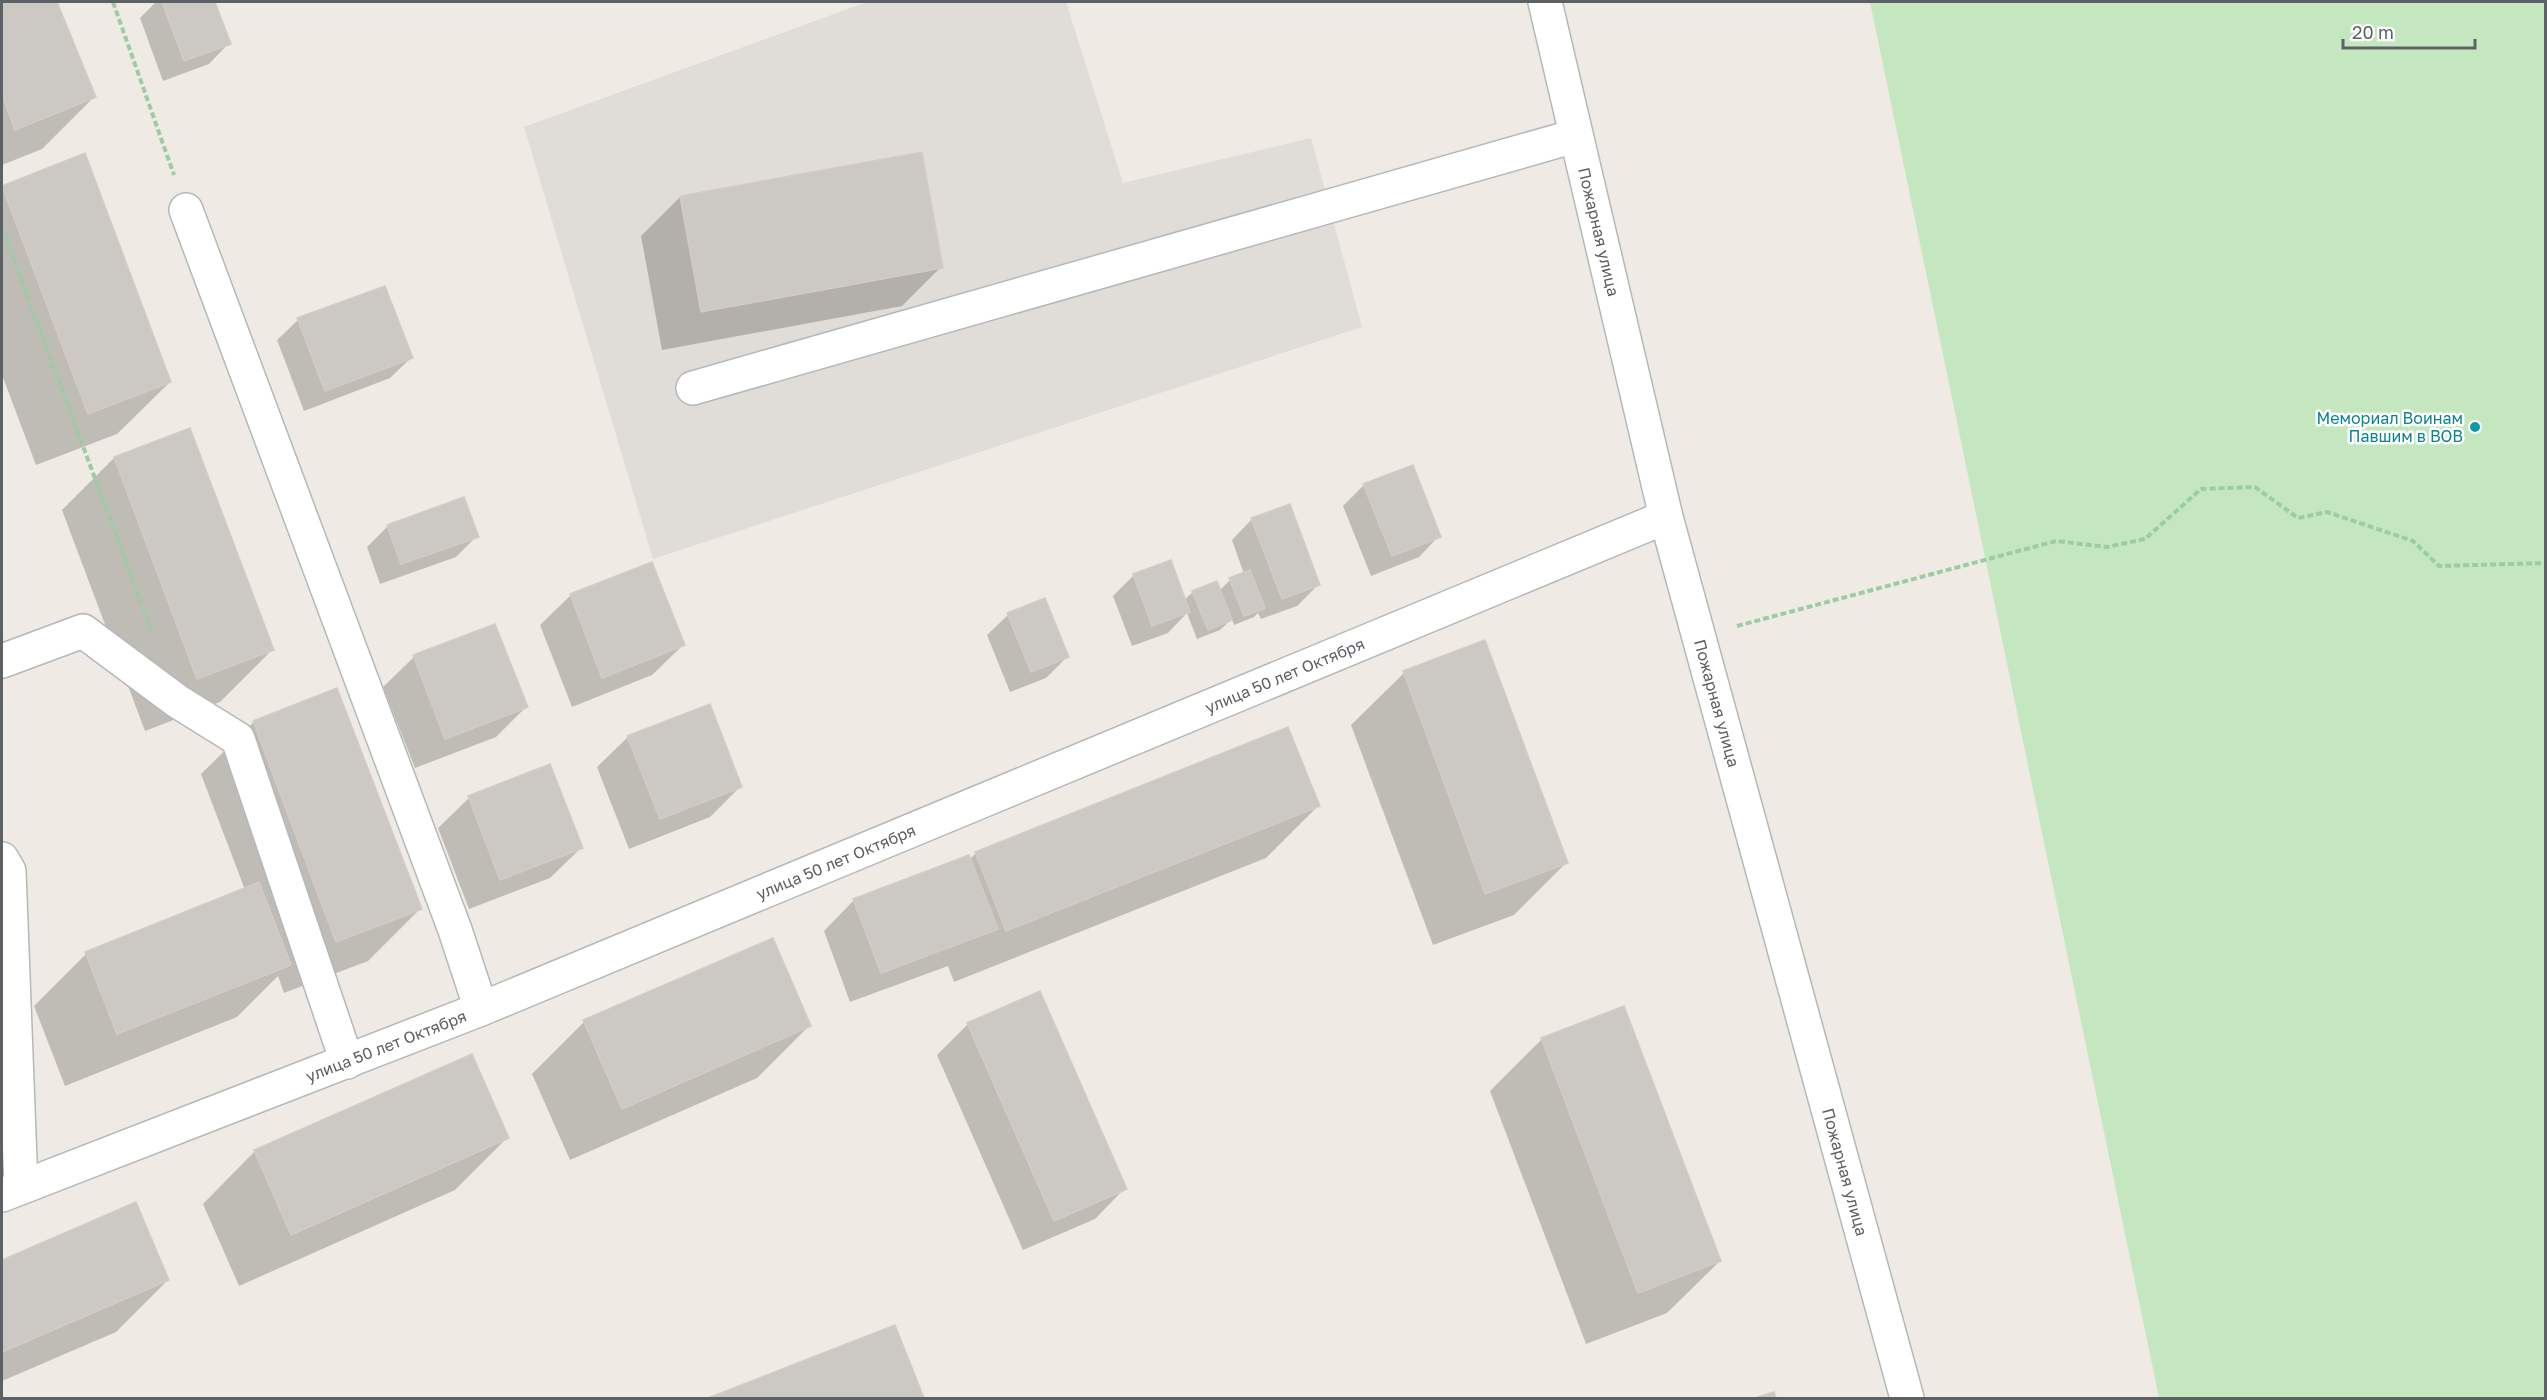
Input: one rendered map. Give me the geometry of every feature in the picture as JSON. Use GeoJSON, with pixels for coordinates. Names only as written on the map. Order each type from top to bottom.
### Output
{"type":"FeatureCollection","features":[{"type":"Feature","properties":{"kind":"street","name":"Пожарная улица"},"geometry":{"type":"LineString","coordinates":[[1545,2],[1666,517],[1907,1398]]}},
{"type":"Feature","properties":{"kind":"street"},"geometry":{"type":"LineString","coordinates":[[693,388],[1575,136]]}},
{"type":"Feature","properties":{"kind":"street"},"geometry":{"type":"LineString","coordinates":[[186,210],[455,930],[482,1009]]}},
{"type":"Feature","properties":{"kind":"street","name":"улица 50 лет Октября"},"geometry":{"type":"LineString","coordinates":[[11,1191],[482,1009],[1666,517]]}},
{"type":"Feature","properties":{"kind":"street"},"geometry":{"type":"LineString","coordinates":[[2,661],[83,631],[177,701],[237,739],[347,1062]]}},
{"type":"Feature","properties":{"kind":"street"},"geometry":{"type":"LineString","coordinates":[[2,859],[9,872],[11,1191]]}},
{"type":"Feature","properties":{"kind":"path"},"geometry":{"type":"LineString","coordinates":[[113,2],[186,210]]}},
{"type":"Feature","properties":{"kind":"path"},"geometry":{"type":"LineString","coordinates":[[2,228],[153,635]]}},
{"type":"Feature","properties":{"kind":"path"},"geometry":{"type":"LineString","coordinates":[[1698,636],[2056,541],[2107,547],[2145,539],[2201,489],[2255,487],[2298,518],[2327,512],[2413,540],[2439,566],[2546,563]]}},
{"type":"Feature","properties":{"kind":"shaded area"},"geometry":{"type":"Polygon","coordinates":[[[867,2],[1066,2],[1123,183],[1311,138],[1362,327],[653,559],[524,127],[867,2]]]}},
{"type":"Feature","properties":{"kind":"green space"},"geometry":{"type":"Polygon","coordinates":[[[1870,2],[2545,2],[2545,1398],[2159,1398],[1870,2]]]}},
{"type":"Feature","properties":{"kind":"building"},"geometry":{"type":"Polygon","coordinates":[[[2,2],[57,2],[96,97],[15,130],[2,95],[2,2]]]}},
{"type":"Feature","properties":{"kind":"building"},"geometry":{"type":"Polygon","coordinates":[[[162,2],[215,2],[231,44],[184,61],[162,2]]]}},
{"type":"Feature","properties":{"kind":"building"},"geometry":{"type":"Polygon","coordinates":[[[922,152],[943,268],[701,312],[680,196],[922,152]]]}},
{"type":"Feature","properties":{"kind":"building"},"geometry":{"type":"Polygon","coordinates":[[[85,153],[171,382],[88,414],[2,186],[85,153]]]}},
{"type":"Feature","properties":{"kind":"building"},"geometry":{"type":"Polygon","coordinates":[[[385,286],[413,358],[325,391],[297,318],[385,286]]]}},
{"type":"Feature","properties":{"kind":"building"},"geometry":{"type":"Polygon","coordinates":[[[190,428],[274,650],[197,679],[114,457],[190,428]]]}},
{"type":"Feature","properties":{"kind":"building"},"geometry":{"type":"Polygon","coordinates":[[[1413,465],[1441,537],[1392,556],[1363,484],[1413,465]]]}},
{"type":"Feature","properties":{"kind":"building"},"geometry":{"type":"Polygon","coordinates":[[[464,497],[479,537],[401,564],[387,525],[464,497]]]}},
{"type":"Feature","properties":{"kind":"building"},"geometry":{"type":"Polygon","coordinates":[[[1290,504],[1320,585],[1282,599],[1251,518],[1290,504]]]}},
{"type":"Feature","properties":{"kind":"building"},"geometry":{"type":"Polygon","coordinates":[[[1171,560],[1190,612],[1152,626],[1133,574],[1171,560]]]}},
{"type":"Feature","properties":{"kind":"building"},"geometry":{"type":"Polygon","coordinates":[[[652,562],[685,645],[602,678],[570,594],[652,562]]]}},
{"type":"Feature","properties":{"kind":"building"},"geometry":{"type":"Polygon","coordinates":[[[1250,570],[1265,608],[1244,616],[1229,578],[1250,570]]]}},
{"type":"Feature","properties":{"kind":"building"},"geometry":{"type":"Polygon","coordinates":[[[1217,581],[1232,620],[1208,630],[1192,591],[1217,581]]]}},
{"type":"Feature","properties":{"kind":"building"},"geometry":{"type":"Polygon","coordinates":[[[1045,598],[1069,657],[1031,672],[1007,613],[1045,598]]]}},
{"type":"Feature","properties":{"kind":"building"},"geometry":{"type":"Polygon","coordinates":[[[495,624],[528,707],[445,739],[413,655],[495,624]]]}},
{"type":"Feature","properties":{"kind":"building"},"geometry":{"type":"Polygon","coordinates":[[[1485,640],[1568,863],[1485,894],[1403,671],[1485,640]]]}},
{"type":"Feature","properties":{"kind":"building"},"geometry":{"type":"Polygon","coordinates":[[[337,688],[422,909],[336,942],[253,721],[337,688]]]}},
{"type":"Feature","properties":{"kind":"building"},"geometry":{"type":"Polygon","coordinates":[[[710,704],[742,787],[660,819],[627,736],[710,704]]]}},
{"type":"Feature","properties":{"kind":"building"},"geometry":{"type":"Polygon","coordinates":[[[1288,727],[1320,806],[1006,931],[975,852],[1288,727]]]}},
{"type":"Feature","properties":{"kind":"building"},"geometry":{"type":"Polygon","coordinates":[[[550,764],[583,848],[500,880],[468,796],[550,764]]]}},
{"type":"Feature","properties":{"kind":"building"},"geometry":{"type":"Polygon","coordinates":[[[969,855],[998,929],[881,973],[853,899],[969,855]]]}},
{"type":"Feature","properties":{"kind":"building"},"geometry":{"type":"Polygon","coordinates":[[[259,882],[291,965],[117,1034],[85,952],[259,882]]]}},
{"type":"Feature","properties":{"kind":"building"},"geometry":{"type":"Polygon","coordinates":[[[773,938],[811,1026],[622,1109],[583,1020],[773,938]]]}},
{"type":"Feature","properties":{"kind":"building"},"geometry":{"type":"Polygon","coordinates":[[[1040,991],[1127,1189],[1054,1221],[967,1023],[1040,991]]]}},
{"type":"Feature","properties":{"kind":"building"},"geometry":{"type":"Polygon","coordinates":[[[1624,1006],[1721,1261],[1638,1293],[1541,1038],[1624,1006]]]}},
{"type":"Feature","properties":{"kind":"building"},"geometry":{"type":"Polygon","coordinates":[[[472,1054],[509,1138],[291,1235],[254,1150],[472,1054]]]}},
{"type":"Feature","properties":{"kind":"building"},"geometry":{"type":"Polygon","coordinates":[[[136,1202],[169,1280],[2,1352],[2,1260],[136,1202]]]}},
{"type":"Feature","properties":{"kind":"building"},"geometry":{"type":"Polygon","coordinates":[[[895,1325],[924,1398],[708,1398],[895,1325]]]}},
{"type":"Feature","properties":{"kind":"building"},"geometry":{"type":"Polygon","coordinates":[[[1774,1392],[1776,1398],[1755,1398],[1774,1392]]]}},
{"type":"Feature","properties":{"kind":"place","name":"Мемориал Воинам Павшим в ВОВ"},"geometry":{"type":"Point","coordinates":[2475,427]}}]}
